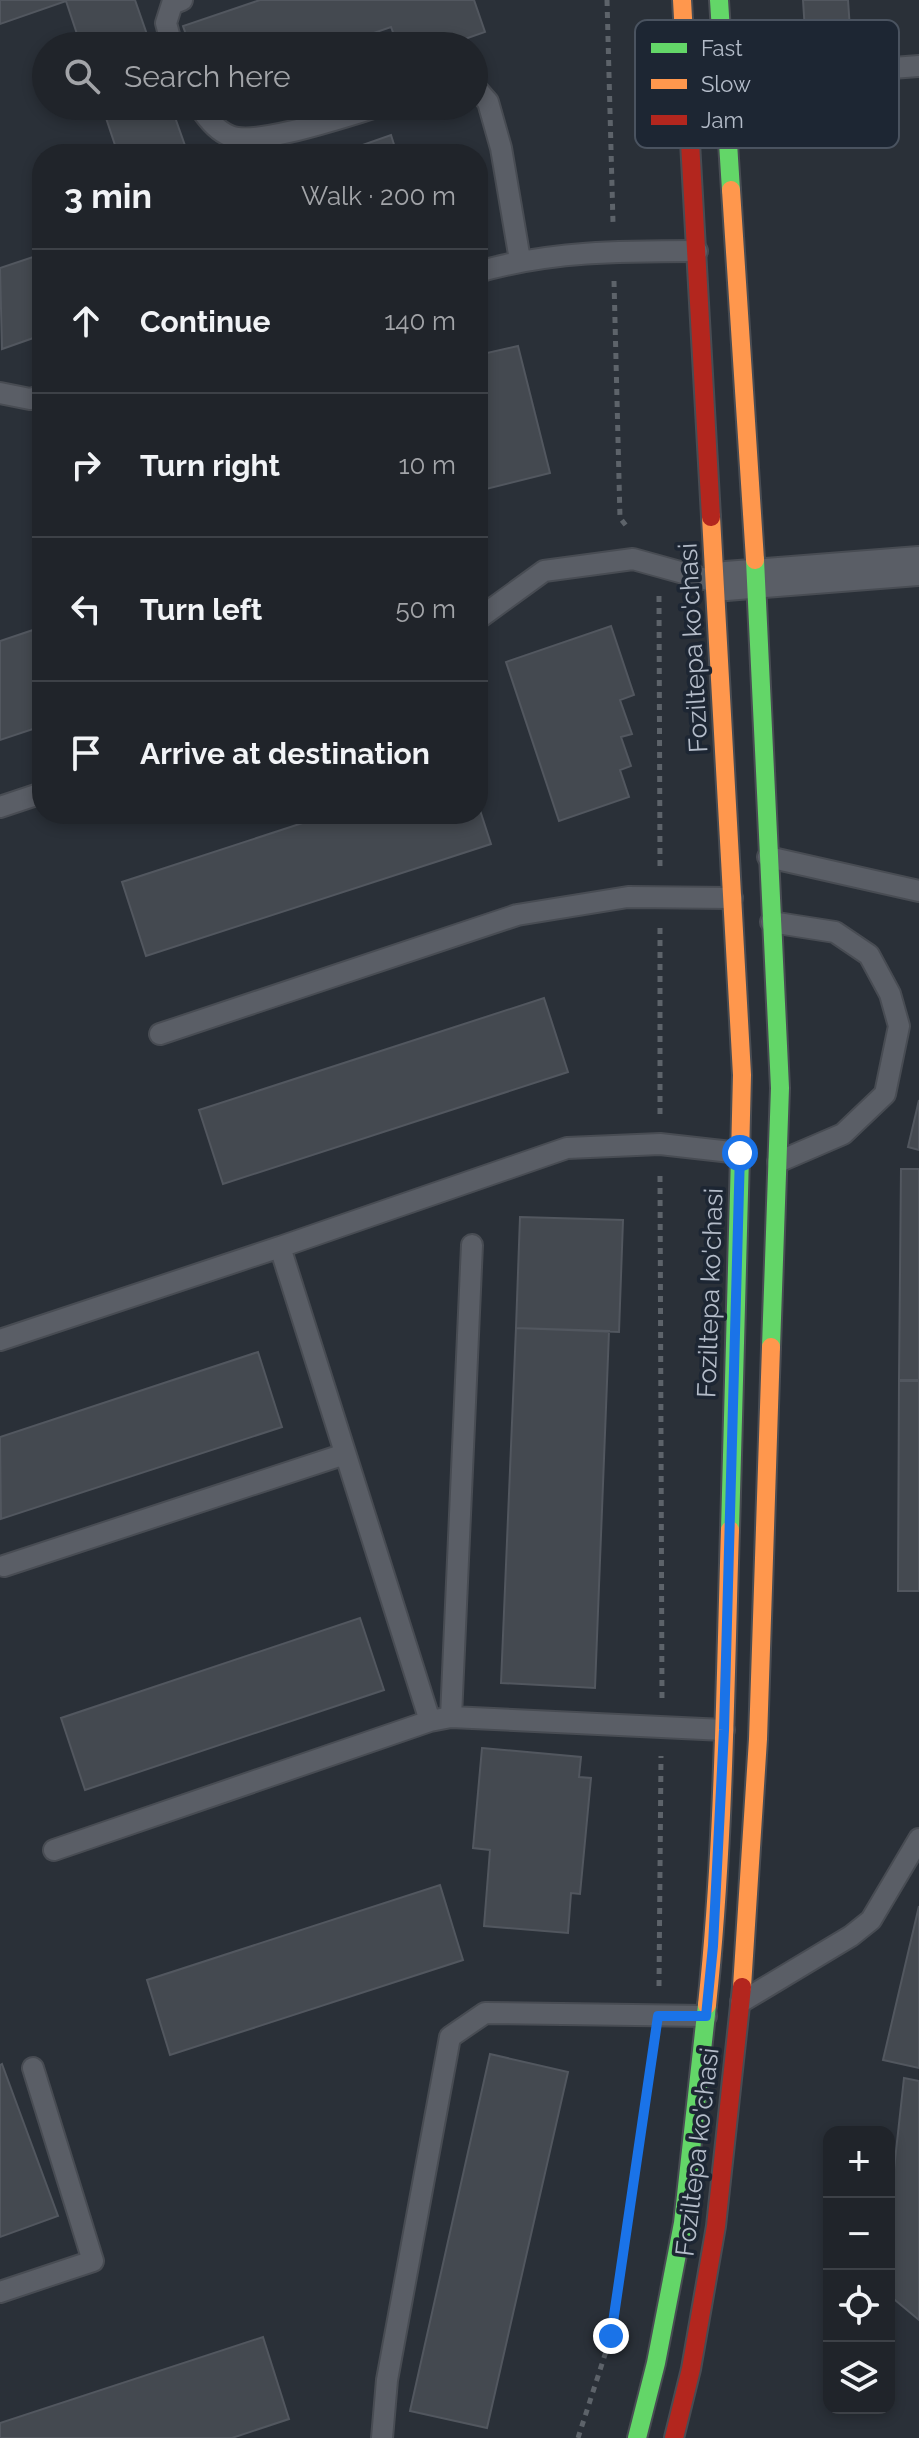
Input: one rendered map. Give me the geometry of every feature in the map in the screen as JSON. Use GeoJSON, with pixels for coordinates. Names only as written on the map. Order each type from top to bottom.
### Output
{"type":"FeatureCollection","features":[{"type":"Feature","properties":{"kind":"main road","name":"Foziltepa ko'chasi"},"geometry":{"type":"LineString","coordinates":[[682,0],[683,20]]}},
{"type":"Feature","properties":{"kind":"main road","name":"Foziltepa ko'chasi"},"geometry":{"type":"LineString","coordinates":[[719,0],[720,20]]}},
{"type":"Feature","properties":{"kind":"main road","name":"Foziltepa ko'chasi"},"geometry":{"type":"LineString","coordinates":[[637,2438],[656,2363],[683,2223],[713,1946],[724,1730],[742,1075],[691,148]]}},
{"type":"Feature","properties":{"kind":"main road","name":"Foziltepa ko'chasi"},"geometry":{"type":"LineString","coordinates":[[674,2438],[691,2369],[716,2226],[741,2002],[758,1739],[780,1088],[756,577],[728,148]]}},
{"type":"Feature","properties":{"kind":"street"},"geometry":{"type":"LineString","coordinates":[[716,582],[919,566]]}},
{"type":"Feature","properties":{"kind":"lane"},"geometry":{"type":"LineString","coordinates":[[168,32],[166,23],[172,4],[182,0]]}},
{"type":"Feature","properties":{"kind":"lane"},"geometry":{"type":"LineString","coordinates":[[899,68],[919,66]]}},
{"type":"Feature","properties":{"kind":"lane"},"geometry":{"type":"LineString","coordinates":[[488,102],[501,148],[520,260]]}},
{"type":"Feature","properties":{"kind":"lane"},"geometry":{"type":"LineString","coordinates":[[208,120],[231,137],[270,137],[330,120]]}},
{"type":"Feature","properties":{"kind":"lane"},"geometry":{"type":"LineString","coordinates":[[488,269],[520,260],[613,251],[697,251]]}},
{"type":"Feature","properties":{"kind":"lane"},"geometry":{"type":"LineString","coordinates":[[0,393],[32,398]]}},
{"type":"Feature","properties":{"kind":"lane"},"geometry":{"type":"LineString","coordinates":[[488,612],[544,571],[633,559],[716,582]]}},
{"type":"Feature","properties":{"kind":"lane"},"geometry":{"type":"LineString","coordinates":[[0,807],[32,796]]}},
{"type":"Feature","properties":{"kind":"lane"},"geometry":{"type":"LineString","coordinates":[[768,857],[919,891]]}},
{"type":"Feature","properties":{"kind":"lane"},"geometry":{"type":"LineString","coordinates":[[160,1034],[517,915],[628,897],[732,898]]}},
{"type":"Feature","properties":{"kind":"lane"},"geometry":{"type":"LineString","coordinates":[[771,922],[835,932],[869,955],[890,994],[899,1026],[885,1094],[843,1134],[778,1162]]}},
{"type":"Feature","properties":{"kind":"lane"},"geometry":{"type":"LineString","coordinates":[[0,1340],[567,1148],[660,1144],[740,1153]]}},
{"type":"Feature","properties":{"kind":"lane"},"geometry":{"type":"LineString","coordinates":[[451,1717],[472,1245]]}},
{"type":"Feature","properties":{"kind":"lane"},"geometry":{"type":"LineString","coordinates":[[280,1247],[430,1721]]}},
{"type":"Feature","properties":{"kind":"lane"},"geometry":{"type":"LineString","coordinates":[[4,1566],[345,1454]]}},
{"type":"Feature","properties":{"kind":"lane"},"geometry":{"type":"LineString","coordinates":[[54,1850],[430,1721],[451,1717],[724,1730]]}},
{"type":"Feature","properties":{"kind":"lane"},"geometry":{"type":"LineString","coordinates":[[741,2002],[851,1936],[871,1920],[919,1839]]}},
{"type":"Feature","properties":{"kind":"lane"},"geometry":{"type":"LineString","coordinates":[[382,2438],[387,2380],[450,2037],[485,2013],[706,2016]]}},
{"type":"Feature","properties":{"kind":"lane"},"geometry":{"type":"LineString","coordinates":[[0,2292],[93,2261],[33,2068]]}},
{"type":"Feature","properties":{"kind":"path"},"geometry":{"type":"LineString","coordinates":[[578,2438],[611,2336],[658,2016],[662,1729],[659,566],[620,518],[607,0]]}},
{"type":"Feature","properties":{"kind":"building"},"geometry":{"type":"Polygon","coordinates":[[[0,0],[135,0],[146,32],[76,32],[66,1],[0,24],[0,0]]]}},
{"type":"Feature","properties":{"kind":"building"},"geometry":{"type":"Polygon","coordinates":[[[260,0],[474,0],[485,32],[393,32],[391,27],[377,32],[185,32],[183,26],[260,0]]]}},
{"type":"Feature","properties":{"kind":"building"},"geometry":{"type":"Polygon","coordinates":[[[803,0],[848,0],[849,20],[804,20],[803,0]]]}},
{"type":"Feature","properties":{"kind":"building"},"geometry":{"type":"Polygon","coordinates":[[[107,120],[176,120],[184,144],[115,144],[107,120]]]}},
{"type":"Feature","properties":{"kind":"building"},"geometry":{"type":"Polygon","coordinates":[[[391,135],[394,144],[365,144],[391,135]]]}},
{"type":"Feature","properties":{"kind":"building"},"geometry":{"type":"Polygon","coordinates":[[[32,257],[32,338],[2,349],[0,268],[32,257]]]}},
{"type":"Feature","properties":{"kind":"building"},"geometry":{"type":"Polygon","coordinates":[[[518,346],[550,473],[488,488],[488,353],[518,346]]]}},
{"type":"Feature","properties":{"kind":"building"},"geometry":{"type":"Polygon","coordinates":[[[611,626],[634,695],[620,700],[632,734],[621,737],[631,766],[620,770],[629,797],[559,821],[506,662],[611,626]]]}},
{"type":"Feature","properties":{"kind":"building"},"geometry":{"type":"Polygon","coordinates":[[[32,630],[32,729],[0,740],[0,641],[32,630]]]}},
{"type":"Feature","properties":{"kind":"building"},"geometry":{"type":"Polygon","coordinates":[[[299,824],[484,824],[491,844],[146,956],[122,882],[299,824]]]}},
{"type":"Feature","properties":{"kind":"building"},"geometry":{"type":"Polygon","coordinates":[[[544,998],[568,1072],[223,1184],[199,1110],[544,998]]]}},
{"type":"Feature","properties":{"kind":"building"},"geometry":{"type":"Polygon","coordinates":[[[919,1100],[919,1150],[908,1147],[919,1100]]]}},
{"type":"Feature","properties":{"kind":"building"},"geometry":{"type":"Polygon","coordinates":[[[901,1169],[919,1169],[919,1380],[899,1380],[901,1169]]]}},
{"type":"Feature","properties":{"kind":"building"},"geometry":{"type":"Polygon","coordinates":[[[520,1217],[623,1220],[619,1332],[516,1328],[520,1217]]]}},
{"type":"Feature","properties":{"kind":"building"},"geometry":{"type":"Polygon","coordinates":[[[516,1328],[609,1331],[595,1688],[501,1683],[516,1328]]]}},
{"type":"Feature","properties":{"kind":"building"},"geometry":{"type":"Polygon","coordinates":[[[258,1352],[282,1427],[1,1519],[0,1437],[258,1352]]]}},
{"type":"Feature","properties":{"kind":"building"},"geometry":{"type":"Polygon","coordinates":[[[899,1381],[919,1381],[919,1591],[898,1591],[899,1381]]]}},
{"type":"Feature","properties":{"kind":"building"},"geometry":{"type":"Polygon","coordinates":[[[360,1618],[384,1690],[85,1790],[61,1718],[360,1618]]]}},
{"type":"Feature","properties":{"kind":"building"},"geometry":{"type":"Polygon","coordinates":[[[482,1748],[581,1757],[579,1777],[591,1778],[580,1894],[571,1893],[568,1933],[484,1926],[490,1850],[473,1848],[482,1748]]]}},
{"type":"Feature","properties":{"kind":"building"},"geometry":{"type":"Polygon","coordinates":[[[440,1885],[463,1960],[170,2055],[147,1980],[440,1885]]]}},
{"type":"Feature","properties":{"kind":"building"},"geometry":{"type":"Polygon","coordinates":[[[919,1906],[919,2068],[883,2060],[919,1906]]]}},
{"type":"Feature","properties":{"kind":"building"},"geometry":{"type":"Polygon","coordinates":[[[490,2054],[568,2072],[487,2428],[410,2411],[490,2054]]]}},
{"type":"Feature","properties":{"kind":"building"},"geometry":{"type":"Polygon","coordinates":[[[0,2065],[58,2216],[0,2237],[0,2065]]]}},
{"type":"Feature","properties":{"kind":"building"},"geometry":{"type":"Polygon","coordinates":[[[904,2078],[919,2081],[919,2320],[895,2300],[895,2160],[904,2078]]]}},
{"type":"Feature","properties":{"kind":"building"},"geometry":{"type":"Polygon","coordinates":[[[263,2337],[289,2419],[232,2438],[0,2438],[0,2423],[263,2337]]]}},
{"type":"Feature","properties":{"kind":"traffic: fast"},"geometry":{"type":"LineString","coordinates":[[719,0],[720,20]]}},
{"type":"Feature","properties":{"kind":"traffic: fast"},"geometry":{"type":"LineString","coordinates":[[728,148],[731,190]]}},
{"type":"Feature","properties":{"kind":"traffic: fast"},"geometry":{"type":"LineString","coordinates":[[755,560],[780,1088],[771,1347]]}},
{"type":"Feature","properties":{"kind":"traffic: fast"},"geometry":{"type":"LineString","coordinates":[[730,1530],[740,1156]]}},
{"type":"Feature","properties":{"kind":"traffic: fast"},"geometry":{"type":"LineString","coordinates":[[637,2438],[656,2363],[683,2223],[707,2005]]}},
{"type":"Feature","properties":{"kind":"traffic: slow"},"geometry":{"type":"LineString","coordinates":[[682,0],[683,20]]}},
{"type":"Feature","properties":{"kind":"traffic: slow"},"geometry":{"type":"LineString","coordinates":[[731,190],[755,560]]}},
{"type":"Feature","properties":{"kind":"traffic: slow"},"geometry":{"type":"LineString","coordinates":[[711,517],[742,1075],[740,1156]]}},
{"type":"Feature","properties":{"kind":"traffic: slow"},"geometry":{"type":"LineString","coordinates":[[742,1987],[758,1739],[771,1347]]}},
{"type":"Feature","properties":{"kind":"traffic: slow"},"geometry":{"type":"LineString","coordinates":[[707,2005],[720,1827],[730,1530]]}},
{"type":"Feature","properties":{"kind":"traffic: jam"},"geometry":{"type":"LineString","coordinates":[[690,148],[711,517]]}},
{"type":"Feature","properties":{"kind":"traffic: jam"},"geometry":{"type":"LineString","coordinates":[[674,2438],[691,2369],[716,2226],[742,1987]]}},
{"type":"Feature","properties":{"kind":"route"},"geometry":{"type":"LineString","coordinates":[[611,2336],[658,2016],[706,2016],[713,1946],[724,1730],[740,1153]]}}]}
